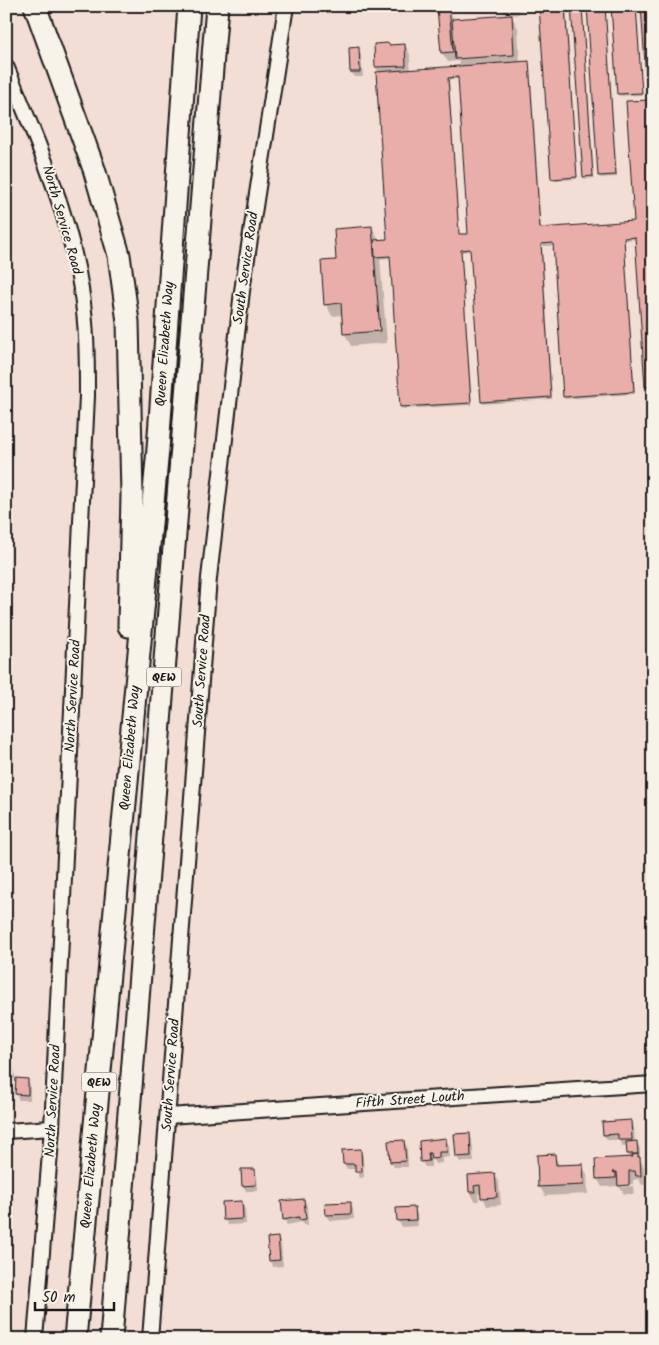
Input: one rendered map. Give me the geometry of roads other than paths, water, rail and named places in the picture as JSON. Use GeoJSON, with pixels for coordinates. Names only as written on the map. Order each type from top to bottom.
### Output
{"type":"FeatureCollection","features":[{"type":"Feature","properties":{"kind":"highway"},"geometry":{"type":"LineString","coordinates":[[35,6],[94,169],[119,254],[128,322],[132,495],[123,825]]}},
{"type":"Feature","properties":{"kind":"highway","name":"Queen Elizabeth Way"},"geometry":{"type":"LineString","coordinates":[[75,1339],[158,449],[189,6]]}},
{"type":"Feature","properties":{"kind":"highway","name":"Queen Elizabeth Way"},"geometry":{"type":"LineString","coordinates":[[111,1339],[218,9]]}},
{"type":"Feature","properties":{"kind":"street","name":"South Service Road"},"geometry":{"type":"LineString","coordinates":[[150,1339],[209,578],[242,291],[286,6]]}},
{"type":"Feature","properties":{"kind":"street","name":"North Service Road"},"geometry":{"type":"LineString","coordinates":[[6,66],[46,162],[72,247],[81,290],[87,342],[87,396],[52,1128],[35,1339]]}},
{"type":"Feature","properties":{"kind":"street","name":"Fifth Street Louth"},"geometry":{"type":"LineString","coordinates":[[168,1116],[653,1084]]}},
{"type":"Feature","properties":{"kind":"street"},"geometry":{"type":"LineString","coordinates":[[6,1131],[52,1128]]}}]}
